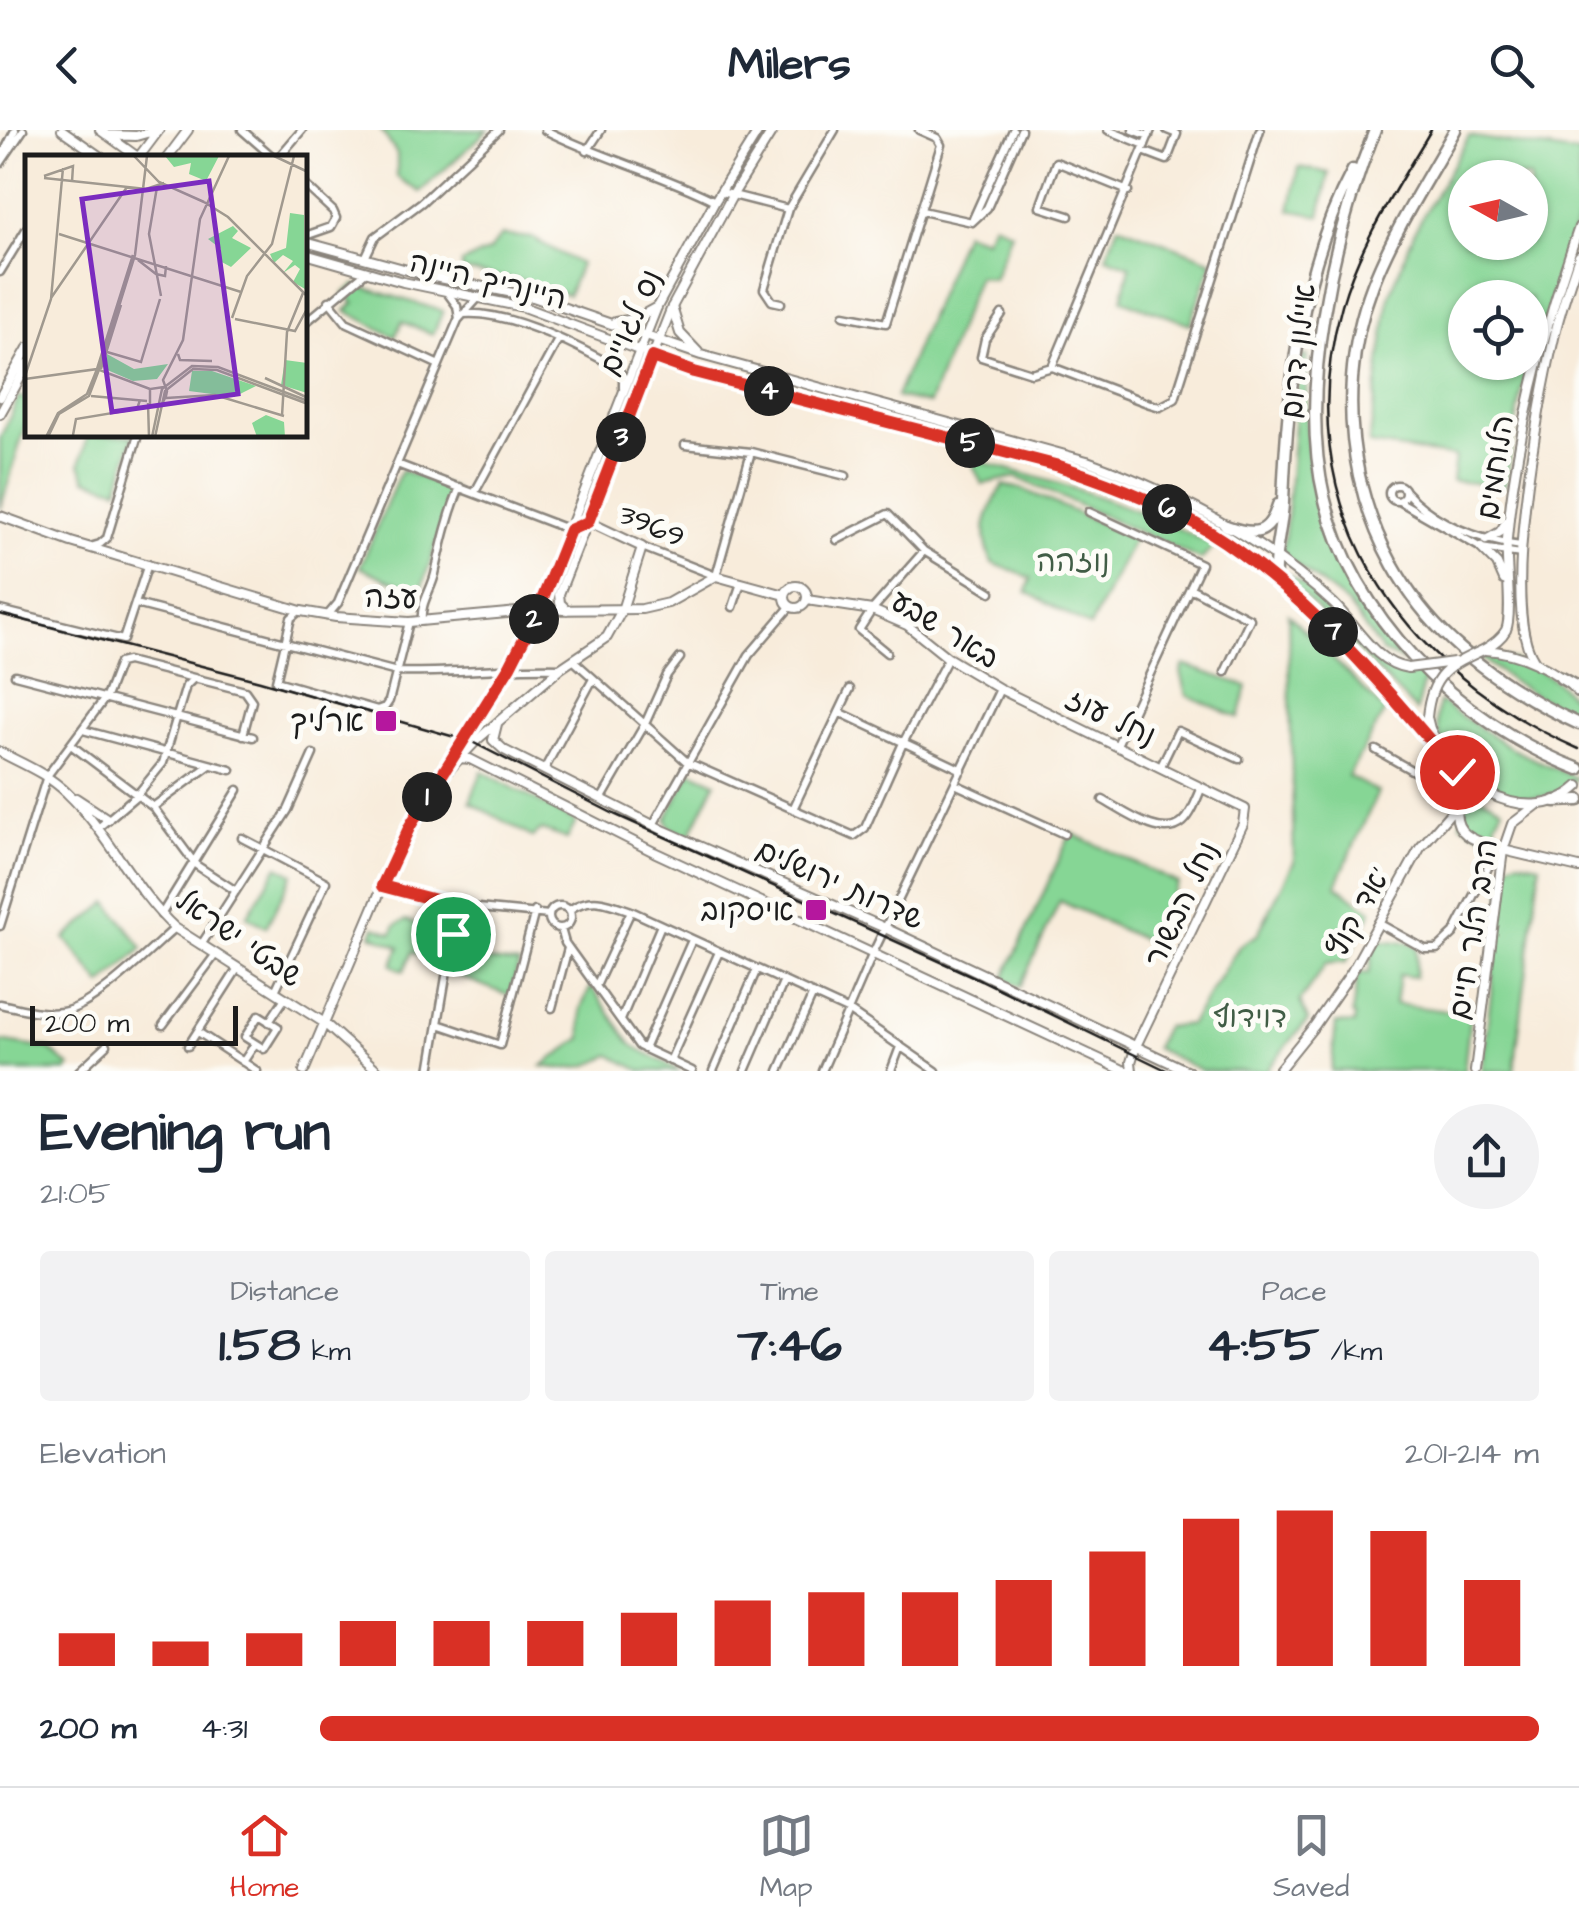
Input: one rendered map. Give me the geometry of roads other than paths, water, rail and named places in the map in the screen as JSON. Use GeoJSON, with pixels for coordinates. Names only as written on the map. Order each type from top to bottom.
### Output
{"type":"FeatureCollection","features":[{"type":"Feature","properties":{"kind":"highway"},"geometry":{"type":"LineString","coordinates":[[1455,130],[1392,244],[1364,310],[1350,392],[1356,460],[1380,540],[1403,582],[1429,617],[1480,665],[1579,724]]}},
{"type":"Feature","properties":{"kind":"highway"},"geometry":{"type":"LineString","coordinates":[[1274,579],[1293,382],[1314,273],[1339,197],[1374,132]]}},
{"type":"Feature","properties":{"kind":"highway","name":"איילון דרום"},"geometry":{"type":"LineString","coordinates":[[1374,132],[1355,180],[1337,246],[1316,371],[1314,424],[1326,508],[1370,604],[1422,666],[1443,687],[1491,722],[1579,769]]}},
{"type":"Feature","properties":{"kind":"highway"},"geometry":{"type":"LineString","coordinates":[[1226,526],[1249,532],[1265,529],[1276,512],[1283,479]]}},
{"type":"Feature","properties":{"kind":"highway"},"geometry":{"type":"LineString","coordinates":[[1561,678],[1579,690]]}},
{"type":"Feature","properties":{"kind":"highway"},"geometry":{"type":"LineString","coordinates":[[1555,801],[1578,792]]}},
{"type":"Feature","properties":{"kind":"street"},"geometry":{"type":"LineString","coordinates":[[0,163],[15,130]]}},
{"type":"Feature","properties":{"kind":"street"},"geometry":{"type":"LineString","coordinates":[[0,163],[24,130]]}},
{"type":"Feature","properties":{"kind":"street"},"geometry":{"type":"LineString","coordinates":[[62,130],[98,155]]}},
{"type":"Feature","properties":{"kind":"street"},"geometry":{"type":"LineString","coordinates":[[104,133],[136,136],[158,130]]}},
{"type":"Feature","properties":{"kind":"street"},"geometry":{"type":"LineString","coordinates":[[139,155],[158,130]]}},
{"type":"Feature","properties":{"kind":"street"},"geometry":{"type":"LineString","coordinates":[[171,154],[188,130]]}},
{"type":"Feature","properties":{"kind":"street"},"geometry":{"type":"LineString","coordinates":[[242,130],[272,155]]}},
{"type":"Feature","properties":{"kind":"street"},"geometry":{"type":"LineString","coordinates":[[279,155],[302,130]]}},
{"type":"Feature","properties":{"kind":"street"},"geometry":{"type":"LineString","coordinates":[[365,258],[375,237],[422,202],[499,130]]}},
{"type":"Feature","properties":{"kind":"street"},"geometry":{"type":"LineString","coordinates":[[545,130],[587,152],[718,197],[732,196],[788,209]]}},
{"type":"Feature","properties":{"kind":"street"},"geometry":{"type":"LineString","coordinates":[[587,152],[602,130]]}},
{"type":"Feature","properties":{"kind":"street","name":"נס לגויים"},"geometry":{"type":"LineString","coordinates":[[456,756],[510,666],[538,610],[657,307],[759,130]]}},
{"type":"Feature","properties":{"kind":"street","name":"נס לגויים"},"geometry":{"type":"LineString","coordinates":[[571,612],[561,605],[559,597],[672,307],[773,130]]}},
{"type":"Feature","properties":{"kind":"street"},"geometry":{"type":"LineString","coordinates":[[781,303],[772,301],[764,288],[788,209],[835,130]]}},
{"type":"Feature","properties":{"kind":"street"},"geometry":{"type":"LineString","coordinates":[[844,315],[886,323],[941,145],[937,138],[919,130]]}},
{"type":"Feature","properties":{"kind":"street"},"geometry":{"type":"LineString","coordinates":[[972,222],[1013,130]]}},
{"type":"Feature","properties":{"kind":"street"},"geometry":{"type":"LineString","coordinates":[[972,222],[986,208],[1021,130]]}},
{"type":"Feature","properties":{"kind":"street"},"geometry":{"type":"LineString","coordinates":[[1108,130],[1147,140]]}},
{"type":"Feature","properties":{"kind":"street"},"geometry":{"type":"LineString","coordinates":[[1133,130],[1167,160],[1176,134],[1167,130]]}},
{"type":"Feature","properties":{"kind":"street"},"geometry":{"type":"LineString","coordinates":[[1002,314],[984,339],[982,356],[1031,374],[1052,367],[1160,407],[1175,399],[1260,130]]}},
{"type":"Feature","properties":{"kind":"street"},"geometry":{"type":"LineString","coordinates":[[104,133],[135,155]]}},
{"type":"Feature","properties":{"kind":"street"},"geometry":{"type":"LineString","coordinates":[[1052,367],[1147,140]]}},
{"type":"Feature","properties":{"kind":"street"},"geometry":{"type":"LineString","coordinates":[[1069,216],[1040,206],[1056,162],[1128,191]]}},
{"type":"Feature","properties":{"kind":"street"},"geometry":{"type":"LineString","coordinates":[[308,188],[333,211],[335,222],[308,238]]}},
{"type":"Feature","properties":{"kind":"street"},"geometry":{"type":"LineString","coordinates":[[922,211],[972,222]]}},
{"type":"Feature","properties":{"kind":"street","name":"הלוחמים"},"geometry":{"type":"LineString","coordinates":[[1488,649],[1508,626],[1510,512],[1526,408],[1579,227]]}},
{"type":"Feature","properties":{"kind":"street"},"geometry":{"type":"LineString","coordinates":[[0,272],[25,231]]}},
{"type":"Feature","properties":{"kind":"street","name":"היינריך היינה"},"geometry":{"type":"LineString","coordinates":[[308,240],[429,276],[533,297],[701,356],[1087,460],[1163,491],[1274,558],[1322,593],[1391,663],[1408,668],[1454,662],[1488,649]]}},
{"type":"Feature","properties":{"kind":"street","name":"היינריך היינה"},"geometry":{"type":"LineString","coordinates":[[308,255],[549,315],[694,372],[1098,479],[1198,525],[1274,579],[1349,648],[1457,772]]}},
{"type":"Feature","properties":{"kind":"street","name":"הלוחמים"},"geometry":{"type":"LineString","coordinates":[[1538,665],[1528,651],[1523,633],[1521,550],[1552,345],[1579,256]]}},
{"type":"Feature","properties":{"kind":"street"},"geometry":{"type":"LineString","coordinates":[[308,320],[366,272]]}},
{"type":"Feature","properties":{"kind":"street"},"geometry":{"type":"LineString","coordinates":[[446,291],[460,317]]}},
{"type":"Feature","properties":{"kind":"street"},"geometry":{"type":"LineString","coordinates":[[326,616],[338,604],[460,317],[479,297]]}},
{"type":"Feature","properties":{"kind":"street"},"geometry":{"type":"LineString","coordinates":[[330,301],[346,322],[439,366]]}},
{"type":"Feature","properties":{"kind":"street"},"geometry":{"type":"LineString","coordinates":[[610,322],[635,319],[657,307]]}},
{"type":"Feature","properties":{"kind":"street"},"geometry":{"type":"LineString","coordinates":[[672,307],[680,333],[701,356]]}},
{"type":"Feature","properties":{"kind":"street"},"geometry":{"type":"LineString","coordinates":[[460,317],[478,314],[503,318],[559,340],[618,368],[623,376],[623,393]]}},
{"type":"Feature","properties":{"kind":"street"},"geometry":{"type":"LineString","coordinates":[[475,492],[559,340]]}},
{"type":"Feature","properties":{"kind":"street"},"geometry":{"type":"LineString","coordinates":[[0,397],[25,353]]}},
{"type":"Feature","properties":{"kind":"street"},"geometry":{"type":"LineString","coordinates":[[0,414],[25,369]]}},
{"type":"Feature","properties":{"kind":"street"},"geometry":{"type":"LineString","coordinates":[[116,555],[107,538],[137,438]]}},
{"type":"Feature","properties":{"kind":"street"},"geometry":{"type":"LineString","coordinates":[[685,444],[751,452],[846,476]]}},
{"type":"Feature","properties":{"kind":"street"},"geometry":{"type":"LineString","coordinates":[[751,452],[716,576],[784,595],[790,607]]}},
{"type":"Feature","properties":{"kind":"street"},"geometry":{"type":"LineString","coordinates":[[397,464],[570,530]]}},
{"type":"Feature","properties":{"kind":"street"},"geometry":{"type":"LineString","coordinates":[[1506,587],[1498,564],[1484,544],[1420,506],[1398,485],[1390,488],[1391,499],[1484,544],[1521,550]]}},
{"type":"Feature","properties":{"kind":"street"},"geometry":{"type":"LineString","coordinates":[[422,622],[421,610],[434,576],[440,540],[460,487]]}},
{"type":"Feature","properties":{"kind":"street"},"geometry":{"type":"LineString","coordinates":[[1399,501],[1405,491]]}},
{"type":"Feature","properties":{"kind":"street"},"geometry":{"type":"LineString","coordinates":[[1089,512],[1201,564],[1117,745]]}},
{"type":"Feature","properties":{"kind":"street"},"geometry":{"type":"LineString","coordinates":[[1484,544],[1502,530],[1510,512]]}},
{"type":"Feature","properties":{"kind":"street"},"geometry":{"type":"LineString","coordinates":[[838,540],[888,514],[924,551],[992,592]]}},
{"type":"Feature","properties":{"kind":"street","name":"עזה"},"geometry":{"type":"LineString","coordinates":[[0,516],[301,611],[346,618],[422,622],[538,610],[622,610],[668,603],[716,576]]}},
{"type":"Feature","properties":{"kind":"street","name":"3969"},"geometry":{"type":"LineString","coordinates":[[570,530],[588,522],[716,576]]}},
{"type":"Feature","properties":{"kind":"street"},"geometry":{"type":"LineString","coordinates":[[90,547],[107,538]]}},
{"type":"Feature","properties":{"kind":"street"},"geometry":{"type":"LineString","coordinates":[[304,1071],[382,886],[432,790],[456,756],[561,668],[608,636],[622,610],[642,546]]}},
{"type":"Feature","properties":{"kind":"street"},"geometry":{"type":"LineString","coordinates":[[888,654],[859,630],[924,551]]}},
{"type":"Feature","properties":{"kind":"street"},"geometry":{"type":"LineString","coordinates":[[0,610],[118,640],[126,637],[148,564]]}},
{"type":"Feature","properties":{"kind":"street"},"geometry":{"type":"LineString","coordinates":[[734,607],[741,584]]}},
{"type":"Feature","properties":{"kind":"street"},"geometry":{"type":"LineString","coordinates":[[784,595],[788,588],[798,586],[806,594],[800,608],[790,607]]}},
{"type":"Feature","properties":{"kind":"street"},"geometry":{"type":"LineString","coordinates":[[1190,588],[1250,619],[1225,672]]}},
{"type":"Feature","properties":{"kind":"street","name":"באר שבע"},"geometry":{"type":"LineString","coordinates":[[806,600],[872,610],[907,625],[948,658],[1000,689]]}},
{"type":"Feature","properties":{"kind":"street"},"geometry":{"type":"LineString","coordinates":[[136,604],[397,672],[440,674],[510,666],[561,668]]}},
{"type":"Feature","properties":{"kind":"street"},"geometry":{"type":"LineString","coordinates":[[338,604],[346,618]]}},
{"type":"Feature","properties":{"kind":"street"},"geometry":{"type":"LineString","coordinates":[[653,825],[749,655],[790,607]]}},
{"type":"Feature","properties":{"kind":"street"},"geometry":{"type":"LineString","coordinates":[[301,611],[292,615],[275,677],[281,685],[373,710],[387,704],[409,622]]}},
{"type":"Feature","properties":{"kind":"street"},"geometry":{"type":"LineString","coordinates":[[1488,649],[1516,654],[1561,678]]}},
{"type":"Feature","properties":{"kind":"street"},"geometry":{"type":"LineString","coordinates":[[602,798],[645,724],[667,675],[680,658]]}},
{"type":"Feature","properties":{"kind":"street"},"geometry":{"type":"LineString","coordinates":[[573,660],[686,762],[850,835],[859,835],[948,658]]}},
{"type":"Feature","properties":{"kind":"street"},"geometry":{"type":"LineString","coordinates":[[0,926],[47,776],[106,697],[117,665],[127,661],[245,691],[252,701],[243,735]]}},
{"type":"Feature","properties":{"kind":"street"},"geometry":{"type":"LineString","coordinates":[[1440,752],[1427,717],[1434,687],[1454,662]]}},
{"type":"Feature","properties":{"kind":"street"},"geometry":{"type":"LineString","coordinates":[[15,675],[253,737]]}},
{"type":"Feature","properties":{"kind":"street"},"geometry":{"type":"LineString","coordinates":[[98,828],[137,795],[168,754],[186,686],[195,678]]}},
{"type":"Feature","properties":{"kind":"street"},"geometry":{"type":"LineString","coordinates":[[544,770],[592,679]]}},
{"type":"Feature","properties":{"kind":"street"},"geometry":{"type":"LineString","coordinates":[[793,809],[850,689]]}},
{"type":"Feature","properties":{"kind":"street"},"geometry":{"type":"LineString","coordinates":[[822,1071],[873,953],[1000,689]]}},
{"type":"Feature","properties":{"kind":"street","name":"נחל עוז"},"geometry":{"type":"LineString","coordinates":[[1000,689],[1203,786],[1246,811]]}},
{"type":"Feature","properties":{"kind":"street"},"geometry":{"type":"LineString","coordinates":[[839,712],[962,770]]}},
{"type":"Feature","properties":{"kind":"street","name":"שדרות ירושלים"},"geometry":{"type":"LineString","coordinates":[[496,724],[493,737],[498,746],[653,825],[885,928],[1188,1071]]}},
{"type":"Feature","properties":{"kind":"street"},"geometry":{"type":"LineString","coordinates":[[82,730],[232,770]]}},
{"type":"Feature","properties":{"kind":"street"},"geometry":{"type":"LineString","coordinates":[[1160,766],[1178,731],[1238,759]]}},
{"type":"Feature","properties":{"kind":"street"},"geometry":{"type":"LineString","coordinates":[[71,745],[153,807],[193,861],[236,890]]}},
{"type":"Feature","properties":{"kind":"street"},"geometry":{"type":"LineString","coordinates":[[1376,750],[1458,802]]}},
{"type":"Feature","properties":{"kind":"street","name":"שבטי ישראל"},"geometry":{"type":"LineString","coordinates":[[0,752],[47,776],[68,793],[176,928],[323,1022],[378,1071]]}},
{"type":"Feature","properties":{"kind":"street"},"geometry":{"type":"LineString","coordinates":[[201,944],[288,810],[314,754]]}},
{"type":"Feature","properties":{"kind":"street","name":"שדרות ירושלים"},"geometry":{"type":"LineString","coordinates":[[456,756],[470,759],[654,852],[1128,1071]]}},
{"type":"Feature","properties":{"kind":"street"},"geometry":{"type":"LineString","coordinates":[[153,807],[210,764]]}},
{"type":"Feature","properties":{"kind":"street"},"geometry":{"type":"LineString","coordinates":[[1457,772],[1462,788],[1455,820],[1459,830],[1503,850],[1577,866]]}},
{"type":"Feature","properties":{"kind":"street"},"geometry":{"type":"LineString","coordinates":[[1457,772],[1491,794],[1537,806],[1555,801]]}},
{"type":"Feature","properties":{"kind":"street"},"geometry":{"type":"LineString","coordinates":[[956,784],[1064,834]]}},
{"type":"Feature","properties":{"kind":"street"},"geometry":{"type":"LineString","coordinates":[[1103,800],[1152,826],[1176,827],[1186,820],[1203,786]]}},
{"type":"Feature","properties":{"kind":"street"},"geometry":{"type":"LineString","coordinates":[[161,914],[238,790]]}},
{"type":"Feature","properties":{"kind":"street"},"geometry":{"type":"LineString","coordinates":[[68,793],[108,819]]}},
{"type":"Feature","properties":{"kind":"street","name":"אד קוץ'"},"geometry":{"type":"LineString","coordinates":[[1278,1071],[1315,1026],[1351,972],[1420,848],[1458,802]]}},
{"type":"Feature","properties":{"kind":"street","name":"הרב הלר חיים"},"geometry":{"type":"LineString","coordinates":[[1475,1071],[1503,850],[1515,820],[1537,806]]}},
{"type":"Feature","properties":{"kind":"street","name":"נחל הבשור"},"geometry":{"type":"LineString","coordinates":[[1128,1071],[1136,1046],[1246,811]]}},
{"type":"Feature","properties":{"kind":"street"},"geometry":{"type":"LineString","coordinates":[[242,838],[326,882],[275,992]]}},
{"type":"Feature","properties":{"kind":"street"},"geometry":{"type":"LineString","coordinates":[[1437,949],[1454,933],[1491,862]]}},
{"type":"Feature","properties":{"kind":"street"},"geometry":{"type":"LineString","coordinates":[[382,886],[458,906],[549,915]]}},
{"type":"Feature","properties":{"kind":"street"},"geometry":{"type":"LineString","coordinates":[[549,915],[556,907],[569,910],[594,899],[631,910],[849,1011],[936,1071]]}},
{"type":"Feature","properties":{"kind":"street"},"geometry":{"type":"LineString","coordinates":[[430,1071],[458,906]]}},
{"type":"Feature","properties":{"kind":"street"},"geometry":{"type":"LineString","coordinates":[[561,929],[570,924],[569,910]]}},
{"type":"Feature","properties":{"kind":"street"},"geometry":{"type":"LineString","coordinates":[[596,986],[631,910]]}},
{"type":"Feature","properties":{"kind":"street"},"geometry":{"type":"LineString","coordinates":[[438,1024],[500,1046],[535,912]]}},
{"type":"Feature","properties":{"kind":"street"},"geometry":{"type":"LineString","coordinates":[[549,915],[552,925],[561,929],[569,947],[639,1046],[692,1071]]}},
{"type":"Feature","properties":{"kind":"street"},"geometry":{"type":"LineString","coordinates":[[1378,923],[1446,956]]}},
{"type":"Feature","properties":{"kind":"street"},"geometry":{"type":"LineString","coordinates":[[621,1020],[661,925]]}},
{"type":"Feature","properties":{"kind":"street"},"geometry":{"type":"LineString","coordinates":[[0,1004],[42,1013],[67,1012],[104,990],[176,928]]}},
{"type":"Feature","properties":{"kind":"street"},"geometry":{"type":"LineString","coordinates":[[644,1049],[692,940]]}},
{"type":"Feature","properties":{"kind":"street"},"geometry":{"type":"LineString","coordinates":[[552,1008],[569,947]]}},
{"type":"Feature","properties":{"kind":"street"},"geometry":{"type":"LineString","coordinates":[[670,1060],[719,952]]}},
{"type":"Feature","properties":{"kind":"street"},"geometry":{"type":"LineString","coordinates":[[163,1025],[216,954]]}},
{"type":"Feature","properties":{"kind":"street"},"geometry":{"type":"LineString","coordinates":[[188,1046],[238,968]]}},
{"type":"Feature","properties":{"kind":"street"},"geometry":{"type":"LineString","coordinates":[[713,1071],[757,969]]}},
{"type":"Feature","properties":{"kind":"street"},"geometry":{"type":"LineString","coordinates":[[745,1071],[784,980]]}},
{"type":"Feature","properties":{"kind":"street"},"geometry":{"type":"LineString","coordinates":[[779,1071],[814,994]]}},
{"type":"Feature","properties":{"kind":"street"},"geometry":{"type":"LineString","coordinates":[[270,1022],[286,998]]}},
{"type":"Feature","properties":{"kind":"street"},"geometry":{"type":"LineString","coordinates":[[259,1015],[270,1022],[278,1027],[264,1050],[245,1037],[259,1015]]}},
{"type":"Feature","properties":{"kind":"street"},"geometry":{"type":"LineString","coordinates":[[1153,1015],[1148,1042],[1158,1057]]}},
{"type":"Feature","properties":{"kind":"street"},"geometry":{"type":"LineString","coordinates":[[198,1032],[256,1071]]}},
{"type":"Feature","properties":{"kind":"street"},"geometry":{"type":"LineString","coordinates":[[317,1037],[334,1033]]}},
{"type":"Feature","properties":{"kind":"street"},"geometry":{"type":"LineString","coordinates":[[243,1062],[255,1044]]}},
{"type":"Feature","properties":{"kind":"street"},"geometry":{"type":"LineString","coordinates":[[79,1071],[107,1045]]}},
{"type":"Feature","properties":{"kind":"street"},"geometry":{"type":"LineString","coordinates":[[891,1071],[900,1047]]}},
{"type":"Feature","properties":{"kind":"tram line"},"geometry":{"type":"LineString","coordinates":[[0,614],[260,681],[472,742],[614,814],[981,980],[1168,1071]]}},
{"type":"Feature","properties":{"kind":"railway"},"geometry":{"type":"LineString","coordinates":[[1431,130],[1369,237],[1342,305],[1328,378],[1330,448],[1344,513],[1372,572],[1410,627],[1458,674],[1515,715],[1579,749]]}},
{"type":"Feature","properties":{"kind":"place","name":"ארליך"},"geometry":{"type":"Point","coordinates":[386,721]}},
{"type":"Feature","properties":{"kind":"place","name":"איסקוב"},"geometry":{"type":"Point","coordinates":[816,910]}},
{"type":"Feature","properties":{"kind":"park label","name":"נוזהה"},"geometry":{"type":"Point","coordinates":[1073,561]}},
{"type":"Feature","properties":{"kind":"park label","name":"דוידוף"},"geometry":{"type":"Point","coordinates":[1250,1017]}}]}
